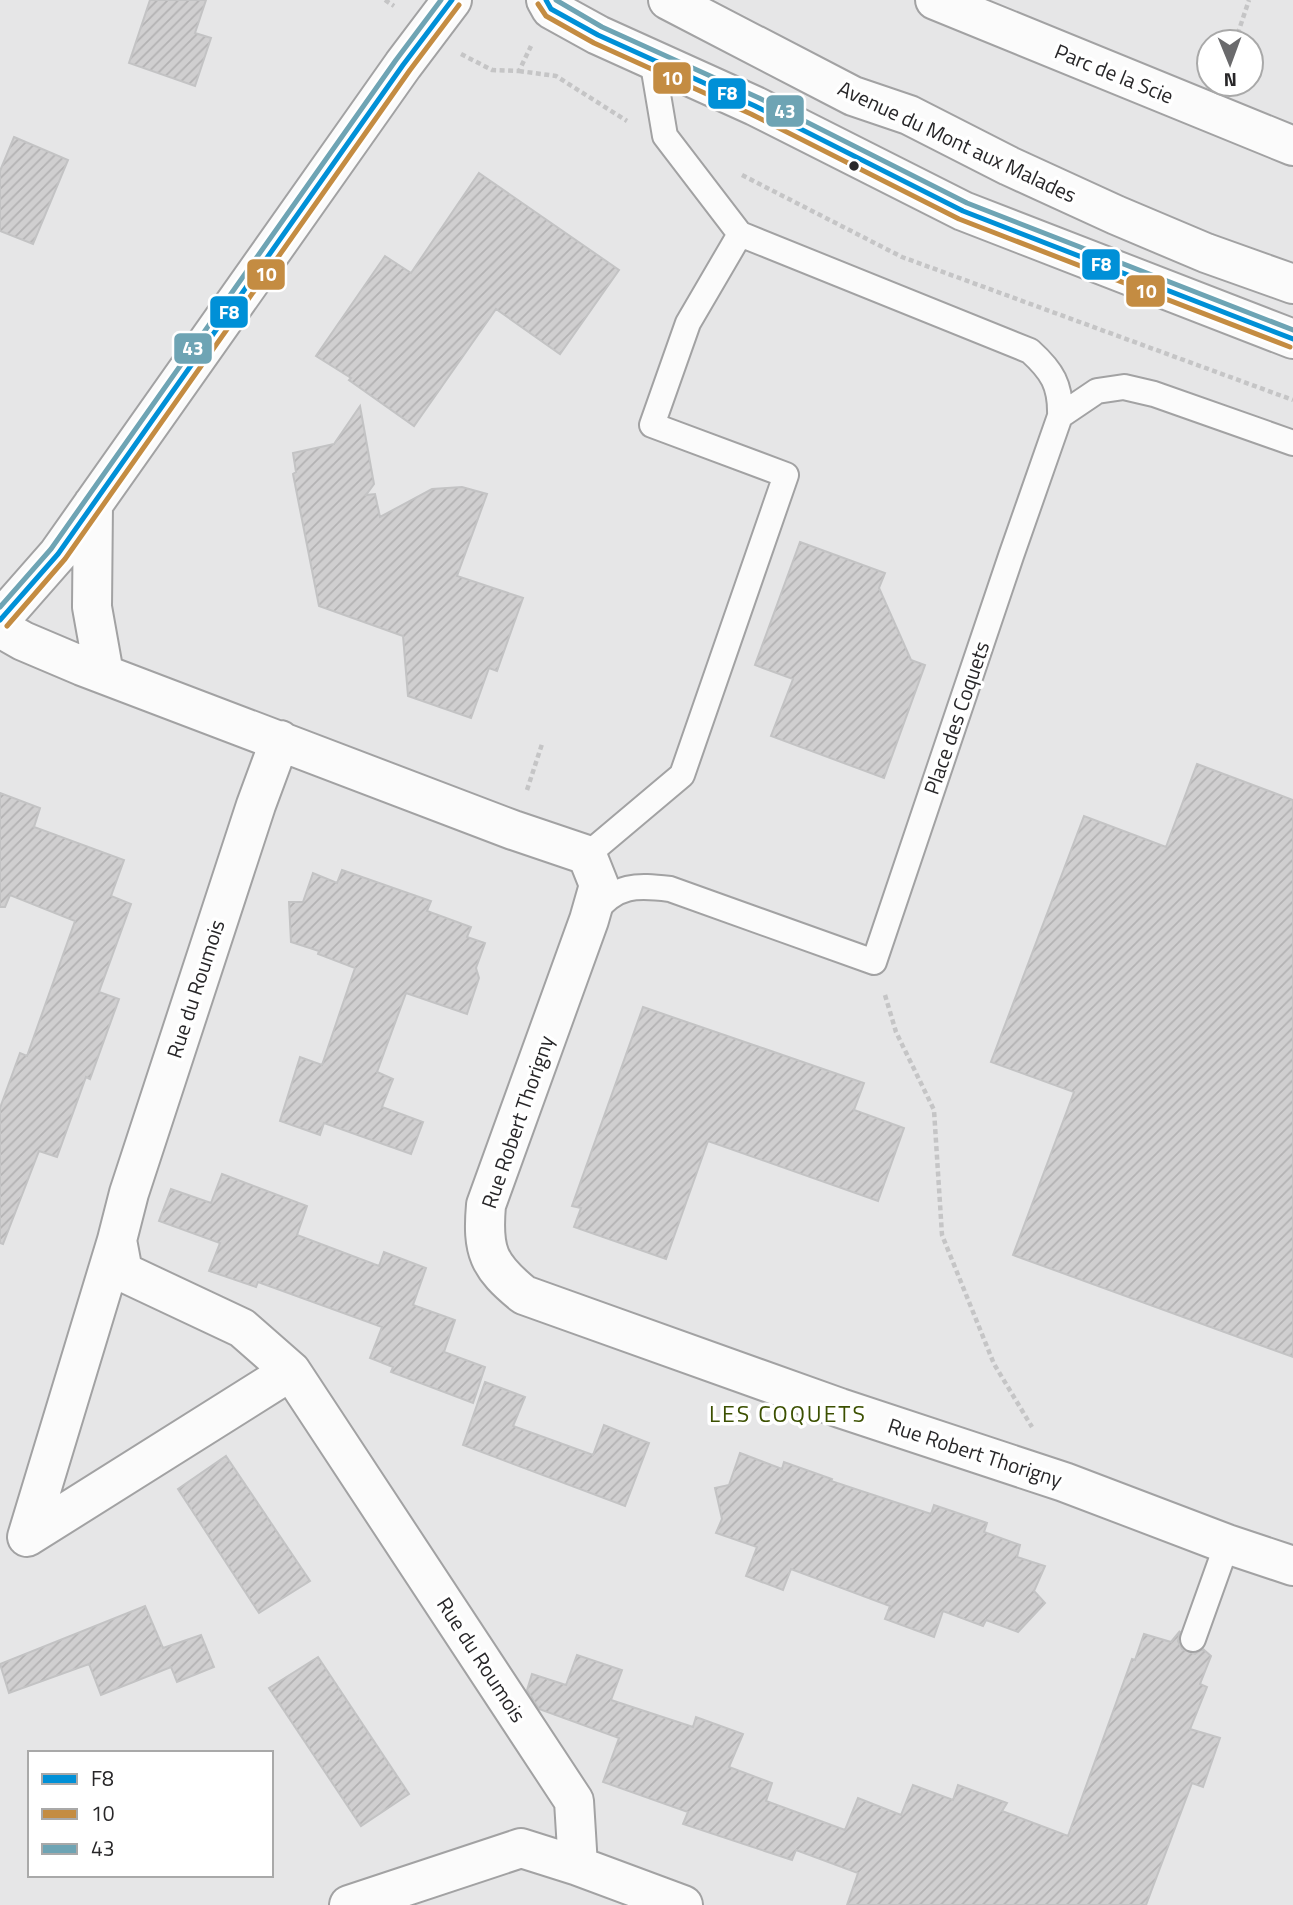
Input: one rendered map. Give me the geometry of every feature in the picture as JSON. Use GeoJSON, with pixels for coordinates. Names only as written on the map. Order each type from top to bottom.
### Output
{"type":"FeatureCollection","features":[{"type":"Feature","properties":{"kind":"street"},"geometry":{"type":"LineString","coordinates":[[0,620],[58,554],[452,0]]}},
{"type":"Feature","properties":{"kind":"street"},"geometry":{"type":"LineString","coordinates":[[546,0],[551,9],[755,106],[963,211],[1293,339]]}},
{"type":"Feature","properties":{"kind":"street","name":"Avenue du Mont aux Malades"},"geometry":{"type":"LineString","coordinates":[[668,0],[853,96],[909,115],[1009,166],[1116,215],[1206,253],[1293,284]]}},
{"type":"Feature","properties":{"kind":"street","name":"Parc de la Scie"},"geometry":{"type":"LineString","coordinates":[[935,0],[1293,146]]}},
{"type":"Feature","properties":{"kind":"street"},"geometry":{"type":"LineString","coordinates":[[93,504],[92,607],[104,674]]}},
{"type":"Feature","properties":{"kind":"street"},"geometry":{"type":"LineString","coordinates":[[0,628],[23,641],[104,674],[513,830],[587,855]]}},
{"type":"Feature","properties":{"kind":"street","name":"Rue du Roumois"},"geometry":{"type":"LineString","coordinates":[[280,740],[256,804],[138,1167],[27,1537],[291,1371]]}},
{"type":"Feature","properties":{"kind":"street","name":"Rue Robert Thorigny"},"geometry":{"type":"LineString","coordinates":[[587,855],[599,885],[590,920],[486,1205],[484,1231],[488,1254],[501,1277],[524,1295],[839,1408],[1064,1482],[1293,1566]]}},
{"type":"Feature","properties":{"kind":"street","name":"Rue du Roumois"},"geometry":{"type":"LineString","coordinates":[[117,1240],[123,1272],[242,1328],[291,1371],[574,1801],[578,1866]]}},
{"type":"Feature","properties":{"kind":"street"},"geometry":{"type":"LineString","coordinates":[[349,1905],[521,1849],[578,1866],[684,1905]]}},
{"type":"Feature","properties":{"kind":"lane"},"geometry":{"type":"LineString","coordinates":[[652,59],[665,136],[740,234],[804,257],[1030,351],[1050,369],[1061,398],[1060,416]]}},
{"type":"Feature","properties":{"kind":"lane"},"geometry":{"type":"LineString","coordinates":[[587,855],[682,775],[786,475],[652,425],[688,323],[740,234]]}},
{"type":"Feature","properties":{"kind":"lane"},"geometry":{"type":"LineString","coordinates":[[1060,416],[1097,391],[1124,387],[1154,394],[1293,443]]}},
{"type":"Feature","properties":{"kind":"lane","name":"Place des Coquets"},"geometry":{"type":"LineString","coordinates":[[874,962],[1060,416]]}},
{"type":"Feature","properties":{"kind":"lane"},"geometry":{"type":"LineString","coordinates":[[590,920],[604,901],[618,891],[641,885],[670,889],[874,962]]}},
{"type":"Feature","properties":{"kind":"lane"},"geometry":{"type":"LineString","coordinates":[[1192,1639],[1227,1544]]}},
{"type":"Feature","properties":{"kind":"path"},"geometry":{"type":"LineString","coordinates":[[1240,28],[1249,0]]}},
{"type":"Feature","properties":{"kind":"path"},"geometry":{"type":"LineString","coordinates":[[519,71],[556,76],[632,124],[665,136]]}},
{"type":"Feature","properties":{"kind":"path"},"geometry":{"type":"LineString","coordinates":[[736,172],[902,257],[1293,400]]}},
{"type":"Feature","properties":{"kind":"path"},"geometry":{"type":"LineString","coordinates":[[874,962],[896,1032],[934,1110],[942,1235],[994,1364],[1064,1482]]}},
{"type":"Feature","properties":{"kind":"building"},"geometry":{"type":"Polygon","coordinates":[[[150,0],[206,0],[195,33],[211,38],[195,86],[129,63],[150,0]]]}},
{"type":"Feature","properties":{"kind":"building"},"geometry":{"type":"Polygon","coordinates":[[[14,137],[68,160],[33,244],[0,231],[0,171],[14,137]]]}},
{"type":"Feature","properties":{"kind":"building"},"geometry":{"type":"Polygon","coordinates":[[[479,173],[619,270],[560,354],[496,309],[414,426],[349,380],[351,378],[316,356],[385,256],[411,273],[479,173]]]}},
{"type":"Feature","properties":{"kind":"building"},"geometry":{"type":"Polygon","coordinates":[[[360,406],[374,484],[366,495],[375,494],[380,517],[432,489],[462,487],[487,494],[457,576],[523,598],[497,671],[489,668],[471,718],[408,696],[403,636],[319,606],[293,474],[296,472],[293,453],[334,444],[360,406]]]}},
{"type":"Feature","properties":{"kind":"building"},"geometry":{"type":"Polygon","coordinates":[[[800,542],[885,573],[879,588],[911,660],[925,665],[884,778],[771,736],[793,679],[755,665],[800,542]]]}},
{"type":"Feature","properties":{"kind":"building"},"geometry":{"type":"Polygon","coordinates":[[[1197,764],[1293,800],[1293,1357],[1013,1255],[1074,1092],[991,1062],[1084,816],[1166,847],[1197,764]]]}},
{"type":"Feature","properties":{"kind":"building"},"geometry":{"type":"Polygon","coordinates":[[[0,793],[40,808],[34,827],[124,860],[111,896],[131,904],[99,992],[119,999],[90,1079],[86,1077],[57,1157],[39,1151],[3,1244],[0,1243],[0,1108],[20,1053],[27,1056],[75,921],[10,895],[5,907],[0,907],[0,793]]]}},
{"type":"Feature","properties":{"kind":"building"},"geometry":{"type":"Polygon","coordinates":[[[342,870],[431,901],[427,911],[471,927],[467,937],[485,943],[476,968],[479,978],[467,1014],[406,993],[377,1072],[393,1079],[382,1107],[423,1122],[411,1154],[324,1123],[320,1135],[280,1121],[300,1057],[322,1065],[355,968],[318,954],[319,951],[291,942],[289,902],[303,902],[313,873],[337,883],[342,870]]]}},
{"type":"Feature","properties":{"kind":"building"},"geometry":{"type":"Polygon","coordinates":[[[643,1007],[864,1083],[854,1110],[904,1128],[878,1201],[708,1141],[666,1259],[574,1227],[581,1208],[572,1206],[643,1007]]]}},
{"type":"Feature","properties":{"kind":"building"},"geometry":{"type":"Polygon","coordinates":[[[222,1174],[307,1206],[297,1235],[379,1266],[384,1252],[426,1268],[413,1305],[455,1320],[444,1352],[485,1367],[473,1403],[391,1372],[393,1367],[370,1358],[382,1327],[258,1282],[256,1287],[209,1271],[220,1243],[159,1221],[171,1189],[211,1203],[222,1174]]]}},
{"type":"Feature","properties":{"kind":"building"},"geometry":{"type":"Polygon","coordinates":[[[485,1382],[525,1397],[513,1426],[593,1455],[604,1425],[649,1443],[625,1506],[463,1445],[485,1382]]]}},
{"type":"Feature","properties":{"kind":"building"},"geometry":{"type":"Polygon","coordinates":[[[740,1453],[782,1469],[784,1462],[832,1479],[831,1481],[931,1514],[934,1505],[987,1523],[984,1532],[1020,1545],[1017,1557],[1045,1566],[1034,1591],[1045,1603],[1018,1632],[986,1620],[983,1626],[943,1611],[934,1637],[885,1619],[890,1606],[791,1569],[783,1590],[746,1576],[757,1547],[716,1533],[722,1519],[715,1488],[729,1485],[740,1453]]]}},
{"type":"Feature","properties":{"kind":"building"},"geometry":{"type":"Polygon","coordinates":[[[226,1456],[310,1581],[259,1613],[178,1489],[226,1456]]]}},
{"type":"Feature","properties":{"kind":"building"},"geometry":{"type":"Polygon","coordinates":[[[145,1606],[163,1648],[201,1635],[214,1667],[177,1682],[171,1667],[101,1695],[89,1664],[9,1693],[0,1664],[145,1606]]]}},
{"type":"Feature","properties":{"kind":"building"},"geometry":{"type":"Polygon","coordinates":[[[1180,1631],[1178,1641],[1182,1649],[1195,1654],[1203,1649],[1211,1656],[1200,1684],[1207,1687],[1190,1729],[1220,1738],[1203,1787],[1192,1783],[1146,1905],[847,1905],[858,1873],[796,1850],[792,1860],[683,1824],[688,1812],[603,1782],[619,1738],[539,1709],[527,1690],[532,1674],[566,1685],[577,1655],[622,1670],[611,1700],[693,1727],[696,1717],[743,1734],[729,1767],[772,1783],[766,1801],[845,1830],[858,1798],[901,1815],[913,1785],[953,1800],[958,1785],[1007,1803],[1002,1811],[1068,1836],[1132,1659],[1135,1660],[1144,1634],[1171,1642],[1180,1631]]]}},
{"type":"Feature","properties":{"kind":"building"},"geometry":{"type":"Polygon","coordinates":[[[318,1657],[409,1794],[361,1826],[269,1688],[318,1657]]]}},
{"type":"Feature","properties":{"kind":"transit line","name":"43"},"geometry":{"type":"LineString","coordinates":[[0,607],[51,549],[441,0]]}},
{"type":"Feature","properties":{"kind":"transit line","name":"F8"},"geometry":{"type":"LineString","coordinates":[[0,620],[58,554],[403,65],[452,0]]}},
{"type":"Feature","properties":{"kind":"transit line","name":"F8"},"geometry":{"type":"LineString","coordinates":[[546,0],[551,9],[598,35],[755,106],[963,211],[1293,339]]}},
{"type":"Feature","properties":{"kind":"transit line","name":"43"},"geometry":{"type":"LineString","coordinates":[[556,0],[602,27],[759,98],[967,203],[1293,330]]}},
{"type":"Feature","properties":{"kind":"transit line","name":"10"},"geometry":{"type":"LineString","coordinates":[[538,4],[546,16],[594,43],[751,114],[959,219],[1290,347]]}},
{"type":"Feature","properties":{"kind":"transit line","name":"10"},"geometry":{"type":"LineString","coordinates":[[7,626],[65,559],[410,70],[459,5]]}},
{"type":"Feature","properties":{"kind":"district","name":"LES COQUETS"},"geometry":{"type":"Point","coordinates":[788,1414]}}]}
